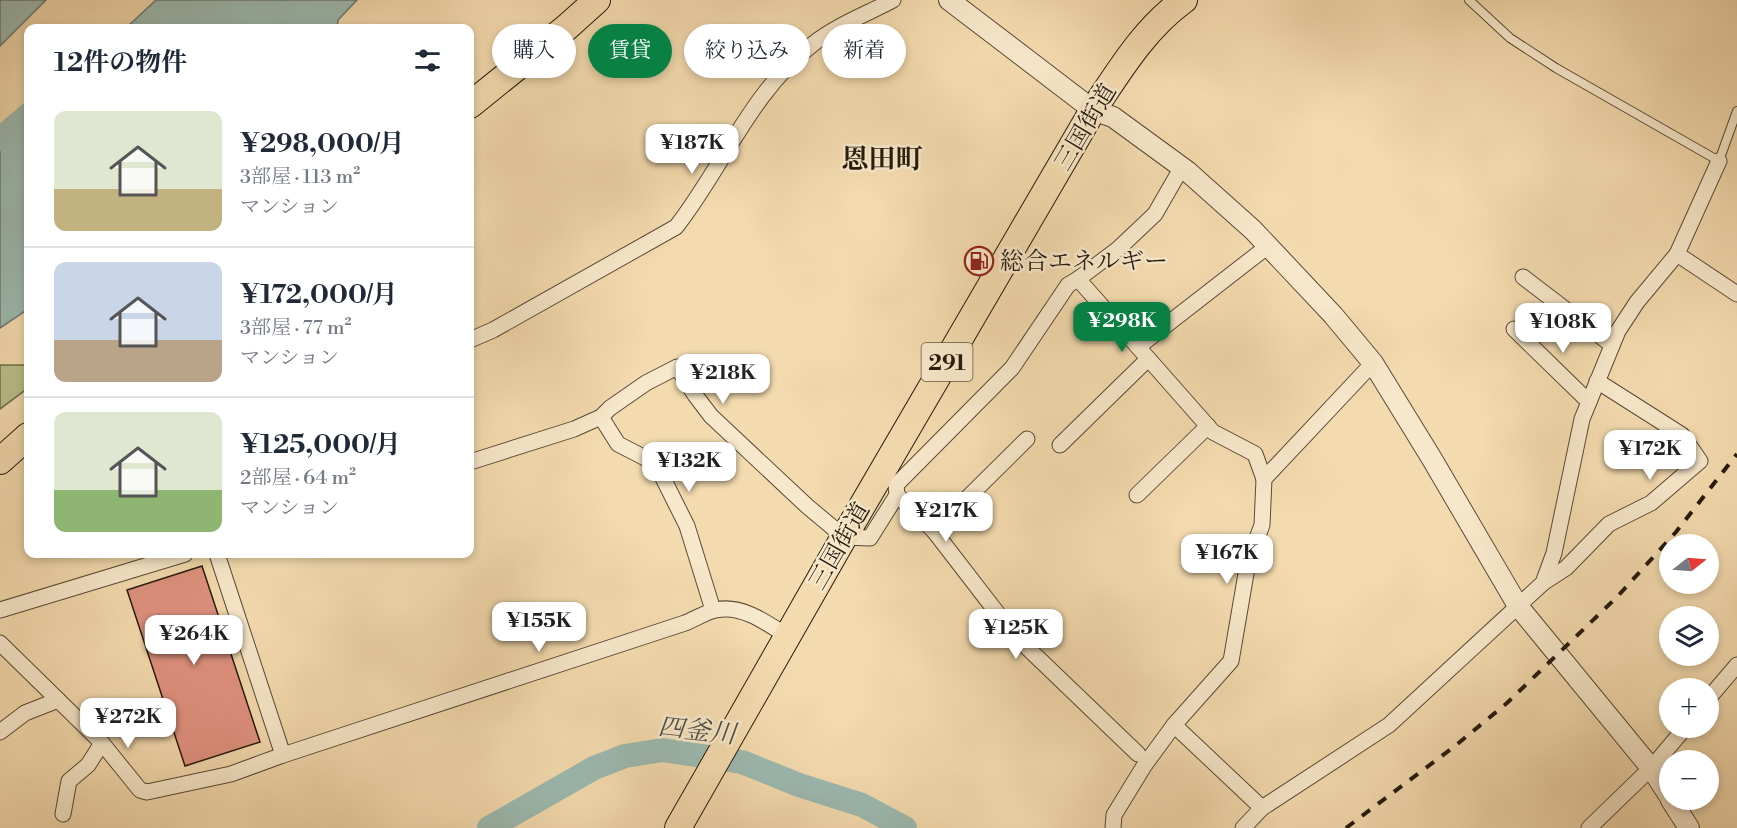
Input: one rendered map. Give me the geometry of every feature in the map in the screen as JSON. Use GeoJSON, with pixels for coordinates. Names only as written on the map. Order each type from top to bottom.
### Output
{"type":"FeatureCollection","features":[{"type":"Feature","properties":{"kind":"highway"},"geometry":{"type":"LineString","coordinates":[[474,102],[597,0]]}},
{"type":"Feature","properties":{"kind":"highway","name":"三国街道"},"geometry":{"type":"LineString","coordinates":[[678,828],[844,537],[1093,110],[1133,50],[1163,16],[1184,0]]}},
{"type":"Feature","properties":{"kind":"highway"},"geometry":{"type":"LineString","coordinates":[[0,461],[24,440]]}},
{"type":"Feature","properties":{"kind":"street"},"geometry":{"type":"LineString","coordinates":[[474,338],[676,227],[697,200],[762,94],[794,59],[839,27],[893,0]]}},
{"type":"Feature","properties":{"kind":"street"},"geometry":{"type":"LineString","coordinates":[[949,0],[1093,110],[1113,117],[1182,167],[1253,230],[1333,315],[1373,363],[1518,606],[1659,781]]}},
{"type":"Feature","properties":{"kind":"street"},"geometry":{"type":"LineString","coordinates":[[1543,583],[1554,554],[1580,429],[1612,345],[1618,331],[1637,302],[1677,254],[1719,161]]}},
{"type":"Feature","properties":{"kind":"street"},"geometry":{"type":"LineString","coordinates":[[474,461],[574,429],[601,417],[646,383],[677,367],[694,395],[711,416],[807,506],[844,537],[870,538],[897,495],[896,485],[1012,368],[1068,285],[1118,249],[1155,214],[1182,167]]}},
{"type":"Feature","properties":{"kind":"street"},"geometry":{"type":"LineString","coordinates":[[1060,445],[1143,353],[1268,246]]}},
{"type":"Feature","properties":{"kind":"street"},"geometry":{"type":"LineString","coordinates":[[1677,254],[1737,294]]}},
{"type":"Feature","properties":{"kind":"street"},"geometry":{"type":"LineString","coordinates":[[1523,277],[1612,345]]}},
{"type":"Feature","properties":{"kind":"street"},"geometry":{"type":"LineString","coordinates":[[1078,279],[1213,432],[1255,454],[1264,479],[1262,525],[1248,562],[1231,661],[1174,725],[1144,766],[1114,815],[1113,828]]}},
{"type":"Feature","properties":{"kind":"street"},"geometry":{"type":"LineString","coordinates":[[1514,329],[1589,402]]}},
{"type":"Feature","properties":{"kind":"street"},"geometry":{"type":"LineString","coordinates":[[1264,479],[1373,363]]}},
{"type":"Feature","properties":{"kind":"street"},"geometry":{"type":"LineString","coordinates":[[1243,828],[1262,808],[1389,725],[1543,583],[1566,568],[1609,524],[1651,503],[1701,460],[1682,435],[1597,381]]}},
{"type":"Feature","properties":{"kind":"street"},"geometry":{"type":"LineString","coordinates":[[601,417],[618,444],[651,461],[658,468],[687,526],[713,610]]}},
{"type":"Feature","properties":{"kind":"street"},"geometry":{"type":"LineString","coordinates":[[1137,495],[1208,426]]}},
{"type":"Feature","properties":{"kind":"street"},"geometry":{"type":"LineString","coordinates":[[934,531],[1027,439]]}},
{"type":"Feature","properties":{"kind":"street"},"geometry":{"type":"LineString","coordinates":[[897,495],[934,531],[1015,636],[1138,754]]}},
{"type":"Feature","properties":{"kind":"street"},"geometry":{"type":"LineString","coordinates":[[0,610],[172,558]]}},
{"type":"Feature","properties":{"kind":"street"},"geometry":{"type":"LineString","coordinates":[[218,558],[283,755]]}},
{"type":"Feature","properties":{"kind":"street"},"geometry":{"type":"LineString","coordinates":[[0,643],[102,743],[140,790],[147,792],[231,774],[685,622],[713,610],[726,608],[747,614],[787,636]]}},
{"type":"Feature","properties":{"kind":"street"},"geometry":{"type":"LineString","coordinates":[[1719,686],[1737,665]]}},
{"type":"Feature","properties":{"kind":"street"},"geometry":{"type":"LineString","coordinates":[[0,732],[25,713],[58,700]]}},
{"type":"Feature","properties":{"kind":"street"},"geometry":{"type":"LineString","coordinates":[[1174,725],[1262,808]]}},
{"type":"Feature","properties":{"kind":"street"},"geometry":{"type":"LineString","coordinates":[[1589,828],[1651,768],[1676,738]]}},
{"type":"Feature","properties":{"kind":"street"},"geometry":{"type":"LineString","coordinates":[[63,814],[69,781],[88,765],[102,743]]}},
{"type":"Feature","properties":{"kind":"street"},"geometry":{"type":"LineString","coordinates":[[1678,810],[1689,828]]}},
{"type":"Feature","properties":{"kind":"lane"},"geometry":{"type":"LineString","coordinates":[[1469,0],[1510,38],[1556,68],[1719,161],[1737,111]]}},
{"type":"Feature","properties":{"kind":"green space"},"geometry":{"type":"Polygon","coordinates":[[[0,365],[24,365],[24,391],[0,409],[0,365]]]}},
{"type":"Feature","properties":{"kind":"water"},"geometry":{"type":"Polygon","coordinates":[[[0,0],[46,0],[0,46],[0,0]]]}},
{"type":"Feature","properties":{"kind":"water"},"geometry":{"type":"Polygon","coordinates":[[[156,0],[357,0],[338,20],[338,24],[130,24],[156,0]]]}},
{"type":"Feature","properties":{"kind":"water"},"geometry":{"type":"Polygon","coordinates":[[[24,126],[24,312],[0,328],[0,149],[24,126]]]}},
{"type":"Feature","properties":{"kind":"building"},"geometry":{"type":"Polygon","coordinates":[[[202,566],[260,742],[185,766],[127,590],[202,566]]]}},
{"type":"Feature","properties":{"kind":"waterway"},"geometry":{"type":"LineString","coordinates":[[0,139],[24,118]]}},
{"type":"Feature","properties":{"kind":"waterway","name":"四釜川"},"geometry":{"type":"LineString","coordinates":[[489,828],[594,768],[625,756],[662,750],[742,762],[799,785],[862,805],[905,828]]}},
{"type":"Feature","properties":{"kind":"railway"},"geometry":{"type":"LineString","coordinates":[[1346,828],[1455,746],[1507,703],[1617,597],[1676,532],[1737,454]]}},
{"type":"Feature","properties":{"kind":"place","name":"総合エネルギー"},"geometry":{"type":"Point","coordinates":[979,261]}},
{"type":"Feature","properties":{"kind":"district","name":"恩田町"},"geometry":{"type":"Point","coordinates":[882,159]}}]}
